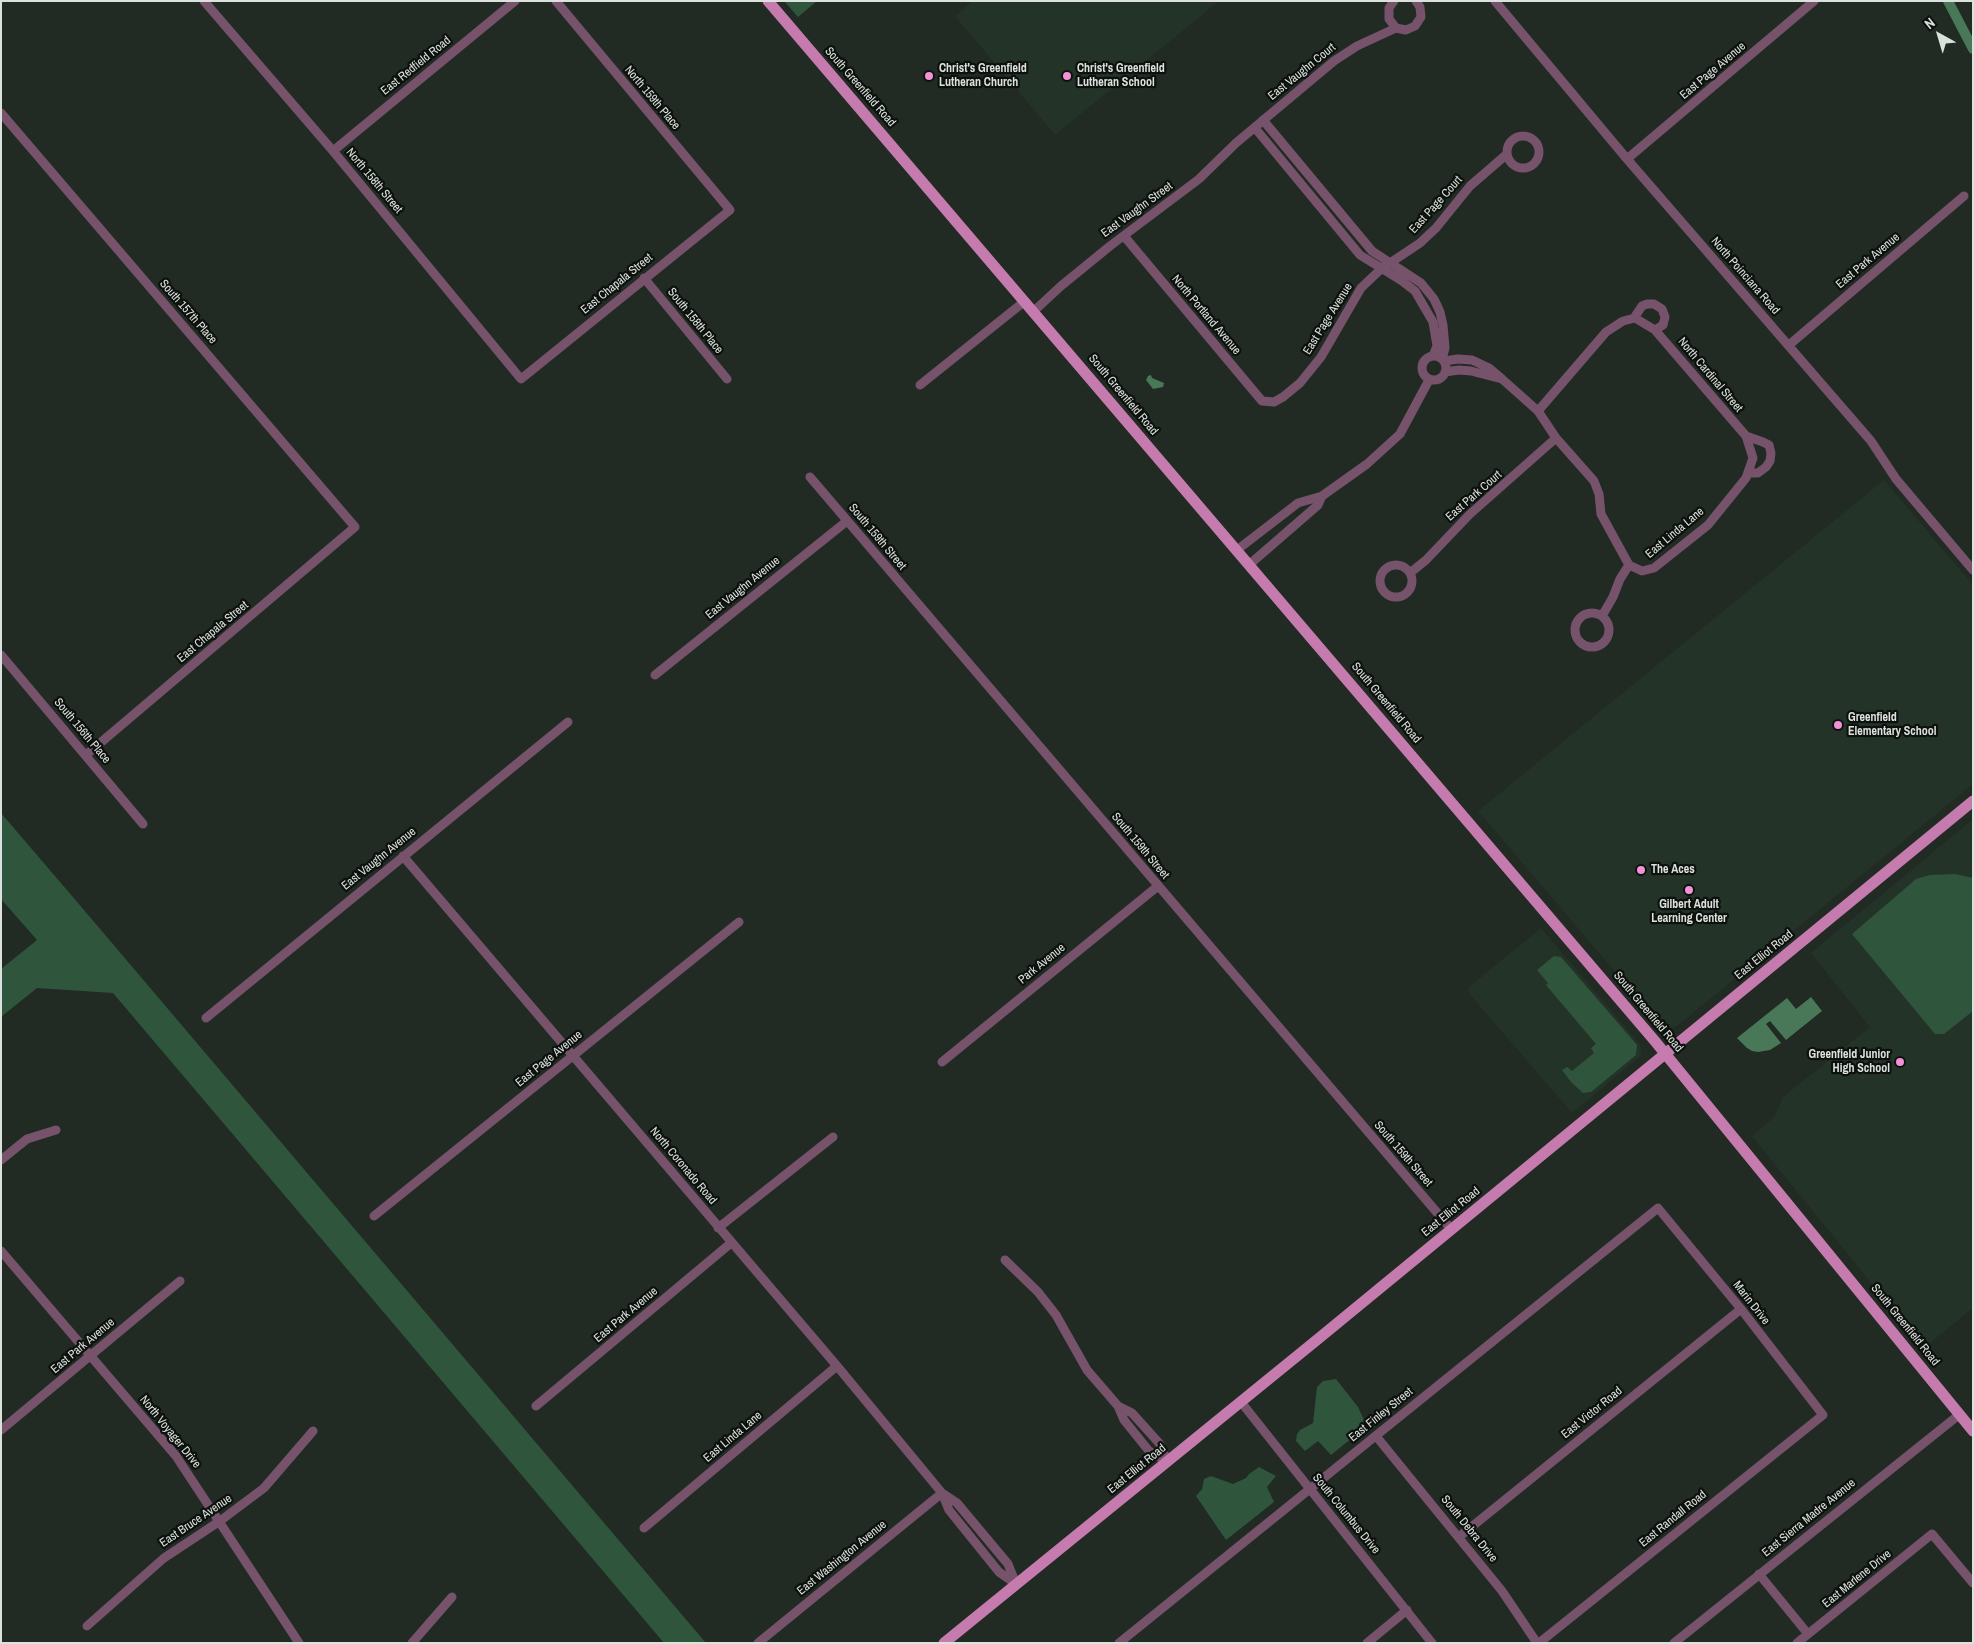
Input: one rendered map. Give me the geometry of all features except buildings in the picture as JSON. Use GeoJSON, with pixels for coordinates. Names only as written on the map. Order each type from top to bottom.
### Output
{"type":"FeatureCollection","features":[{"type":"Feature","properties":{"kind":"main road","name":"South Greenfield Road"},"geometry":{"type":"LineString","coordinates":[[768,1],[1025,300],[1666,1054],[1973,1431]]}},
{"type":"Feature","properties":{"kind":"main road","name":"East Elliot Road"},"geometry":{"type":"LineString","coordinates":[[944,1643],[1168,1462],[1973,802]]}},
{"type":"Feature","properties":{"kind":"street","name":"North 158th Street"},"geometry":{"type":"LineString","coordinates":[[204,1],[333,151],[521,379]]}},
{"type":"Feature","properties":{"kind":"street","name":"East Redfield Road"},"geometry":{"type":"LineString","coordinates":[[333,151],[515,1]]}},
{"type":"Feature","properties":{"kind":"street","name":"North 159th Place"},"geometry":{"type":"LineString","coordinates":[[556,1],[730,210]]}},
{"type":"Feature","properties":{"kind":"street"},"geometry":{"type":"LineString","coordinates":[[1394,1],[1388,13],[1389,19],[1396,28]]}},
{"type":"Feature","properties":{"kind":"street","name":"East Vaughn Court"},"geometry":{"type":"LineString","coordinates":[[1254,128],[1334,61],[1357,46],[1396,28],[1406,30],[1416,26],[1421,12],[1416,1]]}},
{"type":"Feature","properties":{"kind":"street","name":"North Poinciana Road"},"geometry":{"type":"LineString","coordinates":[[1495,1],[1627,159],[1870,441],[1896,479],[1973,570]]}},
{"type":"Feature","properties":{"kind":"street","name":"East Page Avenue"},"geometry":{"type":"LineString","coordinates":[[1627,159],[1814,1]]}},
{"type":"Feature","properties":{"kind":"street","name":"South 157th Place"},"geometry":{"type":"LineString","coordinates":[[1,113],[355,528]]}},
{"type":"Feature","properties":{"kind":"street"},"geometry":{"type":"LineString","coordinates":[[1263,120],[1372,251],[1421,283],[1434,299],[1440,312],[1443,326],[1445,348],[1440,359]]}},
{"type":"Feature","properties":{"kind":"street"},"geometry":{"type":"LineString","coordinates":[[1254,128],[1360,255],[1415,291],[1433,322],[1440,359],[1445,372]]}},
{"type":"Feature","properties":{"kind":"street","name":"East Vaughn Street"},"geometry":{"type":"LineString","coordinates":[[1034,311],[1061,286],[1199,179],[1254,128]]}},
{"type":"Feature","properties":{"kind":"street","name":"East Page Court"},"geometry":{"type":"LineString","coordinates":[[1380,269],[1392,263],[1403,253],[1420,243],[1436,228],[1470,186],[1508,154]]}},
{"type":"Feature","properties":{"kind":"street"},"geometry":{"type":"LineString","coordinates":[[1308,192],[1316,186]]}},
{"type":"Feature","properties":{"kind":"street","name":"East Park Avenue"},"geometry":{"type":"LineString","coordinates":[[1789,345],[1964,196]]}},
{"type":"Feature","properties":{"kind":"street","name":"East Chapala Street"},"geometry":{"type":"LineString","coordinates":[[521,379],[730,210]]}},
{"type":"Feature","properties":{"kind":"street","name":"North Portland Avenue"},"geometry":{"type":"LineString","coordinates":[[1124,236],[1262,401],[1274,402]]}},
{"type":"Feature","properties":{"kind":"street","name":"East Page Avenue"},"geometry":{"type":"LineString","coordinates":[[1274,402],[1300,383],[1321,357],[1361,288],[1380,269]]}},
{"type":"Feature","properties":{"kind":"street","name":"South 158th Place"},"geometry":{"type":"LineString","coordinates":[[644,278],[727,379]]}},
{"type":"Feature","properties":{"kind":"street"},"geometry":{"type":"LineString","coordinates":[[920,385],[1025,300]]}},
{"type":"Feature","properties":{"kind":"street"},"geometry":{"type":"LineString","coordinates":[[1538,411],[1606,332],[1623,321],[1635,318],[1642,306],[1654,304],[1662,309],[1665,317],[1663,325],[1655,330]]}},
{"type":"Feature","properties":{"kind":"street","name":"North Cardinal Street"},"geometry":{"type":"LineString","coordinates":[[1635,318],[1655,330],[1746,436],[1753,458]]}},
{"type":"Feature","properties":{"kind":"street"},"geometry":{"type":"LineString","coordinates":[[1502,379],[1459,370],[1445,372],[1440,379],[1429,380],[1422,374],[1422,366],[1426,359],[1458,358],[1472,360],[1489,368],[1502,379],[1538,411],[1556,438],[1594,481],[1599,494],[1601,514],[1629,565],[1620,578],[1602,616]]}},
{"type":"Feature","properties":{"kind":"street"},"geometry":{"type":"LineString","coordinates":[[1237,550],[1298,503],[1322,496],[1367,464],[1400,434],[1429,380]]}},
{"type":"Feature","properties":{"kind":"street","name":"North Cardinal Street"},"geometry":{"type":"LineString","coordinates":[[1746,436],[1769,445],[1771,453],[1770,461],[1766,467],[1758,473],[1748,473]]}},
{"type":"Feature","properties":{"kind":"street","name":"East Park Court"},"geometry":{"type":"LineString","coordinates":[[1410,573],[1426,560],[1470,514],[1556,438]]}},
{"type":"Feature","properties":{"kind":"street","name":"East Linda Lane"},"geometry":{"type":"LineString","coordinates":[[1629,565],[1642,571],[1654,568],[1708,525],[1746,478],[1753,458]]}},
{"type":"Feature","properties":{"kind":"street","name":"South 159th Street"},"geometry":{"type":"LineString","coordinates":[[810,477],[1451,1230]]}},
{"type":"Feature","properties":{"kind":"street"},"geometry":{"type":"LineString","coordinates":[[1250,564],[1318,505],[1322,496]]}},
{"type":"Feature","properties":{"kind":"street"},"geometry":{"type":"LineString","coordinates":[[1278,517],[1289,530]]}},
{"type":"Feature","properties":{"kind":"street","name":"East Vaughn Avenue"},"geometry":{"type":"LineString","coordinates":[[655,675],[847,522]]}},
{"type":"Feature","properties":{"kind":"street","name":"East Chapala Street"},"geometry":{"type":"LineString","coordinates":[[86,755],[355,528]]}},
{"type":"Feature","properties":{"kind":"street","name":"South 156th Place"},"geometry":{"type":"LineString","coordinates":[[1,655],[143,824]]}},
{"type":"Feature","properties":{"kind":"street","name":"East Vaughn Avenue"},"geometry":{"type":"LineString","coordinates":[[206,1018],[568,722]]}},
{"type":"Feature","properties":{"kind":"street","name":"North Coronado Road"},"geometry":{"type":"LineString","coordinates":[[403,856],[574,1055],[942,1493],[957,1503],[1008,1564],[1016,1584]]}},
{"type":"Feature","properties":{"kind":"street","name":"Park Avenue"},"geometry":{"type":"LineString","coordinates":[[942,1062],[1158,886]]}},
{"type":"Feature","properties":{"kind":"street","name":"East Page Avenue"},"geometry":{"type":"LineString","coordinates":[[374,1216],[739,922]]}},
{"type":"Feature","properties":{"kind":"street"},"geometry":{"type":"LineString","coordinates":[[1,1160],[27,1139],[56,1130]]}},
{"type":"Feature","properties":{"kind":"street"},"geometry":{"type":"LineString","coordinates":[[718,1228],[833,1137]]}},
{"type":"Feature","properties":{"kind":"street","name":"Marin Drive"},"geometry":{"type":"LineString","coordinates":[[1658,1208],[1741,1309],[1823,1415]]}},
{"type":"Feature","properties":{"kind":"street","name":"East Finley Street"},"geometry":{"type":"LineString","coordinates":[[1120,1643],[1658,1208]]}},
{"type":"Feature","properties":{"kind":"street","name":"East Park Avenue"},"geometry":{"type":"LineString","coordinates":[[536,1406],[731,1243]]}},
{"type":"Feature","properties":{"kind":"street","name":"North Voyager Drive"},"geometry":{"type":"LineString","coordinates":[[1,1251],[176,1456],[299,1643]]}},
{"type":"Feature","properties":{"kind":"street"},"geometry":{"type":"LineString","coordinates":[[1005,1260],[1038,1292],[1056,1315],[1087,1370],[1118,1406],[1124,1420],[1149,1451],[1168,1462]]}},
{"type":"Feature","properties":{"kind":"street","name":"East Park Avenue"},"geometry":{"type":"LineString","coordinates":[[1,1430],[180,1281]]}},
{"type":"Feature","properties":{"kind":"street","name":"East Victor Road"},"geometry":{"type":"LineString","coordinates":[[1459,1537],[1741,1309]]}},
{"type":"Feature","properties":{"kind":"street","name":"East Linda Lane"},"geometry":{"type":"LineString","coordinates":[[644,1528],[837,1366]]}},
{"type":"Feature","properties":{"kind":"street","name":"South Columbus Drive"},"geometry":{"type":"LineString","coordinates":[[1241,1402],[1432,1643]]}},
{"type":"Feature","properties":{"kind":"street","name":"East Sierra Madre Avenue"},"geometry":{"type":"LineString","coordinates":[[1674,1643],[1960,1414]]}},
{"type":"Feature","properties":{"kind":"street","name":"East Randall Road"},"geometry":{"type":"LineString","coordinates":[[1538,1643],[1823,1415]]}},
{"type":"Feature","properties":{"kind":"street","name":"East Bruce Avenue"},"geometry":{"type":"LineString","coordinates":[[87,1626],[164,1558],[220,1521],[264,1488],[313,1431]]}},
{"type":"Feature","properties":{"kind":"street","name":"South Debra Drive"},"geometry":{"type":"LineString","coordinates":[[1376,1436],[1502,1591],[1538,1643]]}},
{"type":"Feature","properties":{"kind":"street","name":"East Washington Avenue"},"geometry":{"type":"LineString","coordinates":[[758,1643],[942,1493]]}},
{"type":"Feature","properties":{"kind":"street","name":"East Marlene Drive"},"geometry":{"type":"LineString","coordinates":[[1797,1643],[1932,1534],[1973,1583]]}},
{"type":"Feature","properties":{"kind":"street"},"geometry":{"type":"LineString","coordinates":[[1759,1574],[1808,1634]]}},
{"type":"Feature","properties":{"kind":"street"},"geometry":{"type":"LineString","coordinates":[[412,1643],[452,1597]]}},
{"type":"Feature","properties":{"kind":"street"},"geometry":{"type":"LineString","coordinates":[[1367,1643],[1407,1610]]}},
{"type":"Feature","properties":{"kind":"shaded area"},"geometry":{"type":"Polygon","coordinates":[[[784,1],[817,1],[798,17],[784,1]]]}},
{"type":"Feature","properties":{"kind":"shaded area","name":"Christ's Greenfield Lutheran School"},"geometry":{"type":"Polygon","coordinates":[[[973,1],[1218,2],[1055,135],[955,16],[973,1]]]}},
{"type":"Feature","properties":{"kind":"shaded area"},"geometry":{"type":"Polygon","coordinates":[[[1151,375],[1152,378],[1164,383],[1163,387],[1153,389],[1146,380],[1151,375]]]}},
{"type":"Feature","properties":{"kind":"shaded area"},"geometry":{"type":"Polygon","coordinates":[[[1884,480],[1973,585],[1973,784],[1677,1026],[1669,1029],[1659,1023],[1478,811],[1884,480]]]}},
{"type":"Feature","properties":{"kind":"shaded area"},"geometry":{"type":"Polygon","coordinates":[[[1,813],[706,1643],[664,1643],[113,993],[37,988],[1,1017],[1,969],[37,940],[1,899],[1,813]]]}},
{"type":"Feature","properties":{"kind":"shaded area","name":"Greenfield Junior High School"},"geometry":{"type":"Polygon","coordinates":[[[1973,819],[1973,1308],[1924,1348],[1752,1136],[1775,1116],[1783,1097],[1870,1027],[1811,953],[1973,819]]]}},
{"type":"Feature","properties":{"kind":"shaded area"},"geometry":{"type":"Polygon","coordinates":[[[1955,874],[1973,878],[1973,1011],[1944,1034],[1935,1034],[1852,934],[1916,879],[1930,875],[1955,874]]]}},
{"type":"Feature","properties":{"kind":"shaded area"},"geometry":{"type":"Polygon","coordinates":[[[1541,928],[1639,1043],[1641,1049],[1641,1055],[1638,1058],[1572,1113],[1468,992],[1469,987],[1541,928]]]}},
{"type":"Feature","properties":{"kind":"shaded area"},"geometry":{"type":"Polygon","coordinates":[[[1554,956],[1561,957],[1637,1045],[1636,1055],[1591,1092],[1583,1093],[1562,1070],[1567,1067],[1572,1071],[1594,1053],[1591,1048],[1596,1044],[1546,985],[1548,983],[1537,970],[1554,956]]]}},
{"type":"Feature","properties":{"kind":"shaded area"},"geometry":{"type":"Polygon","coordinates":[[[1811,997],[1822,1011],[1786,1040],[1770,1021],[1766,1024],[1781,1043],[1770,1050],[1752,1051],[1737,1038],[1787,998],[1796,1009],[1811,997]]]}},
{"type":"Feature","properties":{"kind":"shaded area"},"geometry":{"type":"Polygon","coordinates":[[[1336,1379],[1358,1407],[1367,1426],[1331,1455],[1318,1441],[1305,1451],[1296,1441],[1297,1434],[1300,1430],[1313,1423],[1317,1387],[1323,1381],[1336,1379]]]}},
{"type":"Feature","properties":{"kind":"shaded area"},"geometry":{"type":"Polygon","coordinates":[[[1259,1467],[1276,1476],[1267,1487],[1274,1502],[1226,1540],[1196,1496],[1202,1489],[1204,1479],[1211,1476],[1233,1484],[1246,1478],[1259,1467]]]}},
{"type":"Feature","properties":{"kind":"waterway"},"geometry":{"type":"LineString","coordinates":[[1948,1],[1973,49]]}},
{"type":"Feature","properties":{"kind":"place","name":"Christ's Greenfield Lutheran Church"},"geometry":{"type":"Point","coordinates":[929,76]}},
{"type":"Feature","properties":{"kind":"place","name":"Christ's Greenfield Lutheran School"},"geometry":{"type":"Point","coordinates":[1067,76]}},
{"type":"Feature","properties":{"kind":"place","name":"Greenfield Elementary School"},"geometry":{"type":"Point","coordinates":[1838,725]}},
{"type":"Feature","properties":{"kind":"place","name":"The Aces"},"geometry":{"type":"Point","coordinates":[1641,870]}},
{"type":"Feature","properties":{"kind":"place","name":"Gilbert Adult Learning Center"},"geometry":{"type":"Point","coordinates":[1689,890]}},
{"type":"Feature","properties":{"kind":"place","name":"Greenfield Junior High School"},"geometry":{"type":"Point","coordinates":[1900,1062]}}]}
